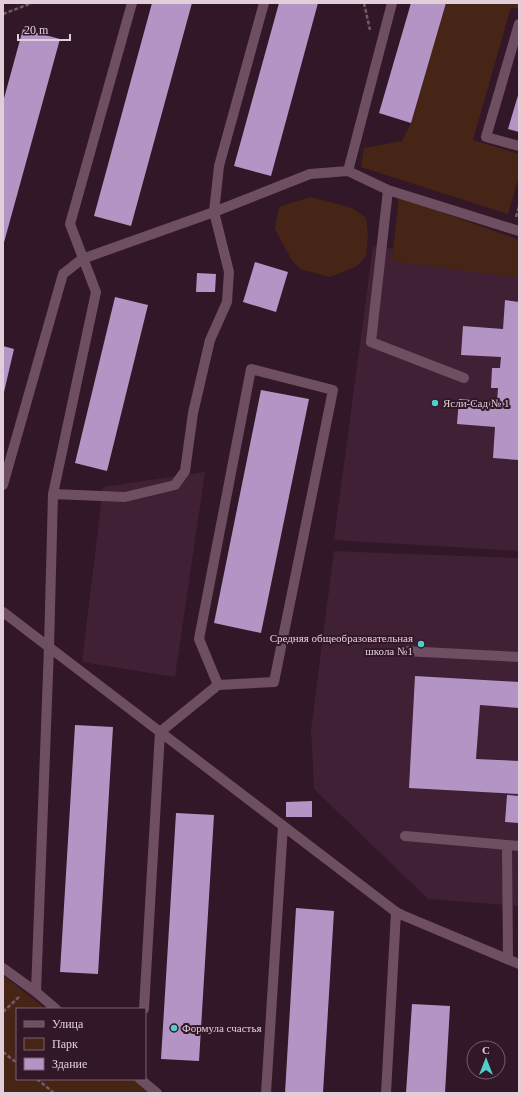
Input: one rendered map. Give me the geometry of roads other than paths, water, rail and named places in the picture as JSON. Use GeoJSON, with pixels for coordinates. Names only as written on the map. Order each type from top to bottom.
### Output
{"type":"FeatureCollection","features":[{"type":"Feature","properties":{"kind":"street"},"geometry":{"type":"LineString","coordinates":[[33,990],[49,647],[53,494],[96,292],[82,259],[70,224],[132,3]]}},
{"type":"Feature","properties":{"kind":"street"},"geometry":{"type":"LineString","coordinates":[[53,494],[125,497],[175,485],[185,471],[193,413],[210,340],[227,302],[229,272],[214,212],[219,166],[264,3]]}},
{"type":"Feature","properties":{"kind":"street"},"geometry":{"type":"LineString","coordinates":[[348,171],[392,3]]}},
{"type":"Feature","properties":{"kind":"street"},"geometry":{"type":"LineString","coordinates":[[519,24],[486,137],[519,146]]}},
{"type":"Feature","properties":{"kind":"street"},"geometry":{"type":"LineString","coordinates":[[3,484],[63,274],[82,259],[214,212],[310,174],[348,171],[388,190],[519,231]]}},
{"type":"Feature","properties":{"kind":"street"},"geometry":{"type":"LineString","coordinates":[[388,190],[371,342],[464,378]]}},
{"type":"Feature","properties":{"kind":"street"},"geometry":{"type":"LineString","coordinates":[[144,1008],[160,732],[218,685],[274,682],[333,390],[251,369],[199,639],[218,685]]}},
{"type":"Feature","properties":{"kind":"street"},"geometry":{"type":"LineString","coordinates":[[3,612],[396,912],[519,964]]}},
{"type":"Feature","properties":{"kind":"street"},"geometry":{"type":"LineString","coordinates":[[404,651],[519,657]]}},
{"type":"Feature","properties":{"kind":"street"},"geometry":{"type":"LineString","coordinates":[[266,1093],[283,826]]}},
{"type":"Feature","properties":{"kind":"street"},"geometry":{"type":"LineString","coordinates":[[405,836],[519,846]]}},
{"type":"Feature","properties":{"kind":"street"},"geometry":{"type":"LineString","coordinates":[[507,846],[508,959]]}},
{"type":"Feature","properties":{"kind":"street"},"geometry":{"type":"LineString","coordinates":[[386,1093],[396,912]]}},
{"type":"Feature","properties":{"kind":"street"},"geometry":{"type":"LineString","coordinates":[[3,968],[55,1008]]}},
{"type":"Feature","properties":{"kind":"street"},"geometry":{"type":"LineString","coordinates":[[141,1080],[158,1093]]}},
{"type":"Feature","properties":{"kind":"place","name":"Ясли-Сад № 1"},"geometry":{"type":"Point","coordinates":[435,403]}},
{"type":"Feature","properties":{"kind":"place","name":"Средняя общеобразовательная школа №1"},"geometry":{"type":"Point","coordinates":[421,644]}},
{"type":"Feature","properties":{"kind":"place","name":"Формула счастья"},"geometry":{"type":"Point","coordinates":[174,1028]}}]}
